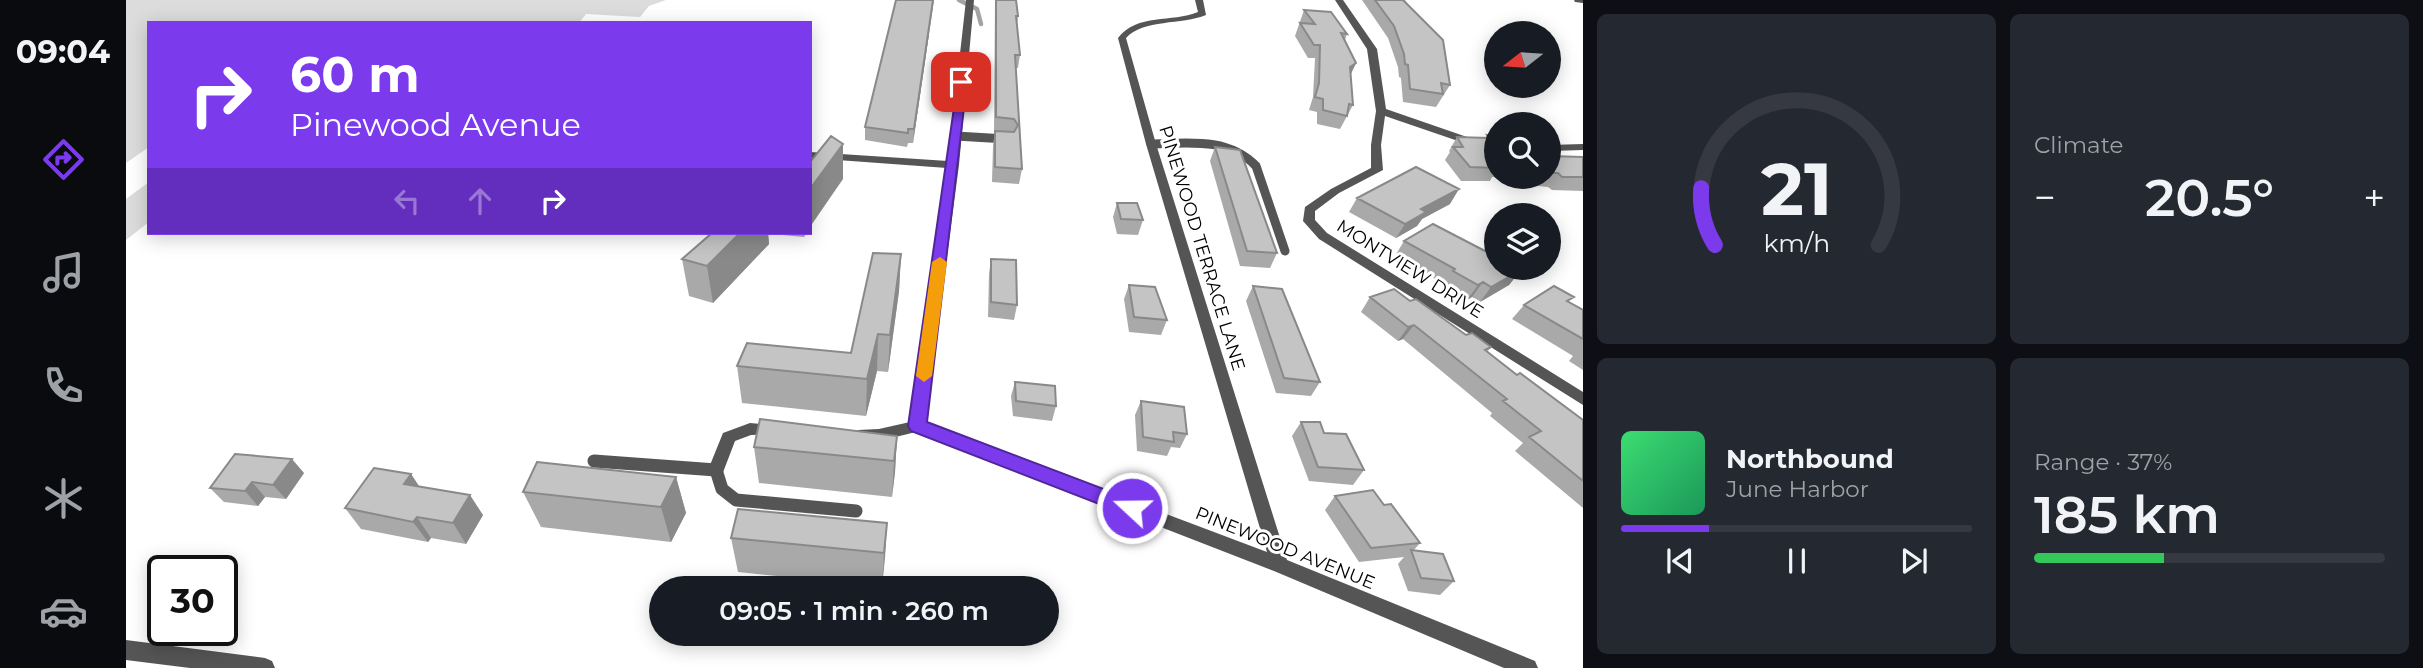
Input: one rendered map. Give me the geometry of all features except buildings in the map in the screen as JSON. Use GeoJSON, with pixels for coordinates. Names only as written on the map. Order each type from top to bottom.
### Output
{"type":"FeatureCollection","features":[{"type":"Feature","properties":{"kind":"street"},"geometry":{"type":"LineString","coordinates":[[853,434],[879,435],[917,426],[953,165],[970,0]]}},
{"type":"Feature","properties":{"kind":"street","name":"PINEWOOD TERRACE LANE"},"geometry":{"type":"LineString","coordinates":[[1199,0],[1203,13],[1191,20],[1137,25],[1127,29],[1122,38],[1151,144],[1280,565]]}},
{"type":"Feature","properties":{"kind":"street","name":"MONTVIEW DRIVE"},"geometry":{"type":"LineString","coordinates":[[1339,0],[1372,49],[1381,111],[1376,145],[1377,170],[1335,191],[1309,210],[1309,221],[1323,236],[1583,399]]}},
{"type":"Feature","properties":{"kind":"street"},"geometry":{"type":"LineString","coordinates":[[1381,111],[1484,143]]}},
{"type":"Feature","properties":{"kind":"street"},"geometry":{"type":"LineString","coordinates":[[1561,148],[1583,147]]}},
{"type":"Feature","properties":{"kind":"street"},"geometry":{"type":"LineString","coordinates":[[812,155],[953,165]]}},
{"type":"Feature","properties":{"kind":"street","name":"PINEWOOD AVENUE"},"geometry":{"type":"LineString","coordinates":[[917,426],[1280,565],[1528,668]]}},
{"type":"Feature","properties":{"kind":"street"},"geometry":{"type":"LineString","coordinates":[[716,470],[729,437],[750,429],[789,431]]}},
{"type":"Feature","properties":{"kind":"street"},"geometry":{"type":"LineString","coordinates":[[126,650],[265,668]]}},
{"type":"Feature","properties":{"kind":"lane"},"geometry":{"type":"LineString","coordinates":[[956,136],[1009,139]]}},
{"type":"Feature","properties":{"kind":"lane"},"geometry":{"type":"LineString","coordinates":[[1151,144],[1216,145],[1240,151],[1250,158],[1256,166],[1285,251]]}},
{"type":"Feature","properties":{"kind":"lane"},"geometry":{"type":"LineString","coordinates":[[594,461],[716,470],[722,489],[736,500],[856,511]]}},
{"type":"Feature","properties":{"kind":"shaded area"},"geometry":{"type":"Polygon","coordinates":[[[126,0],[666,0],[649,6],[640,17],[586,14],[581,21],[147,21],[147,148],[126,163],[126,0]]]}},
{"type":"Feature","properties":{"kind":"shaded area"},"geometry":{"type":"Polygon","coordinates":[[[147,183],[147,224],[126,240],[126,199],[147,183]]]}},
{"type":"Feature","properties":{"kind":"waterway"},"geometry":{"type":"LineString","coordinates":[[959,0],[977,9],[981,24]]}},
{"type":"Feature","properties":{"kind":"slow traffic"},"geometry":{"type":"LineString","coordinates":[[924,376],[940,262]]}},
{"type":"Feature","properties":{"kind":"route"},"geometry":{"type":"LineString","coordinates":[[961,82],[953,165],[917,426],[1132,508]]}}]}
